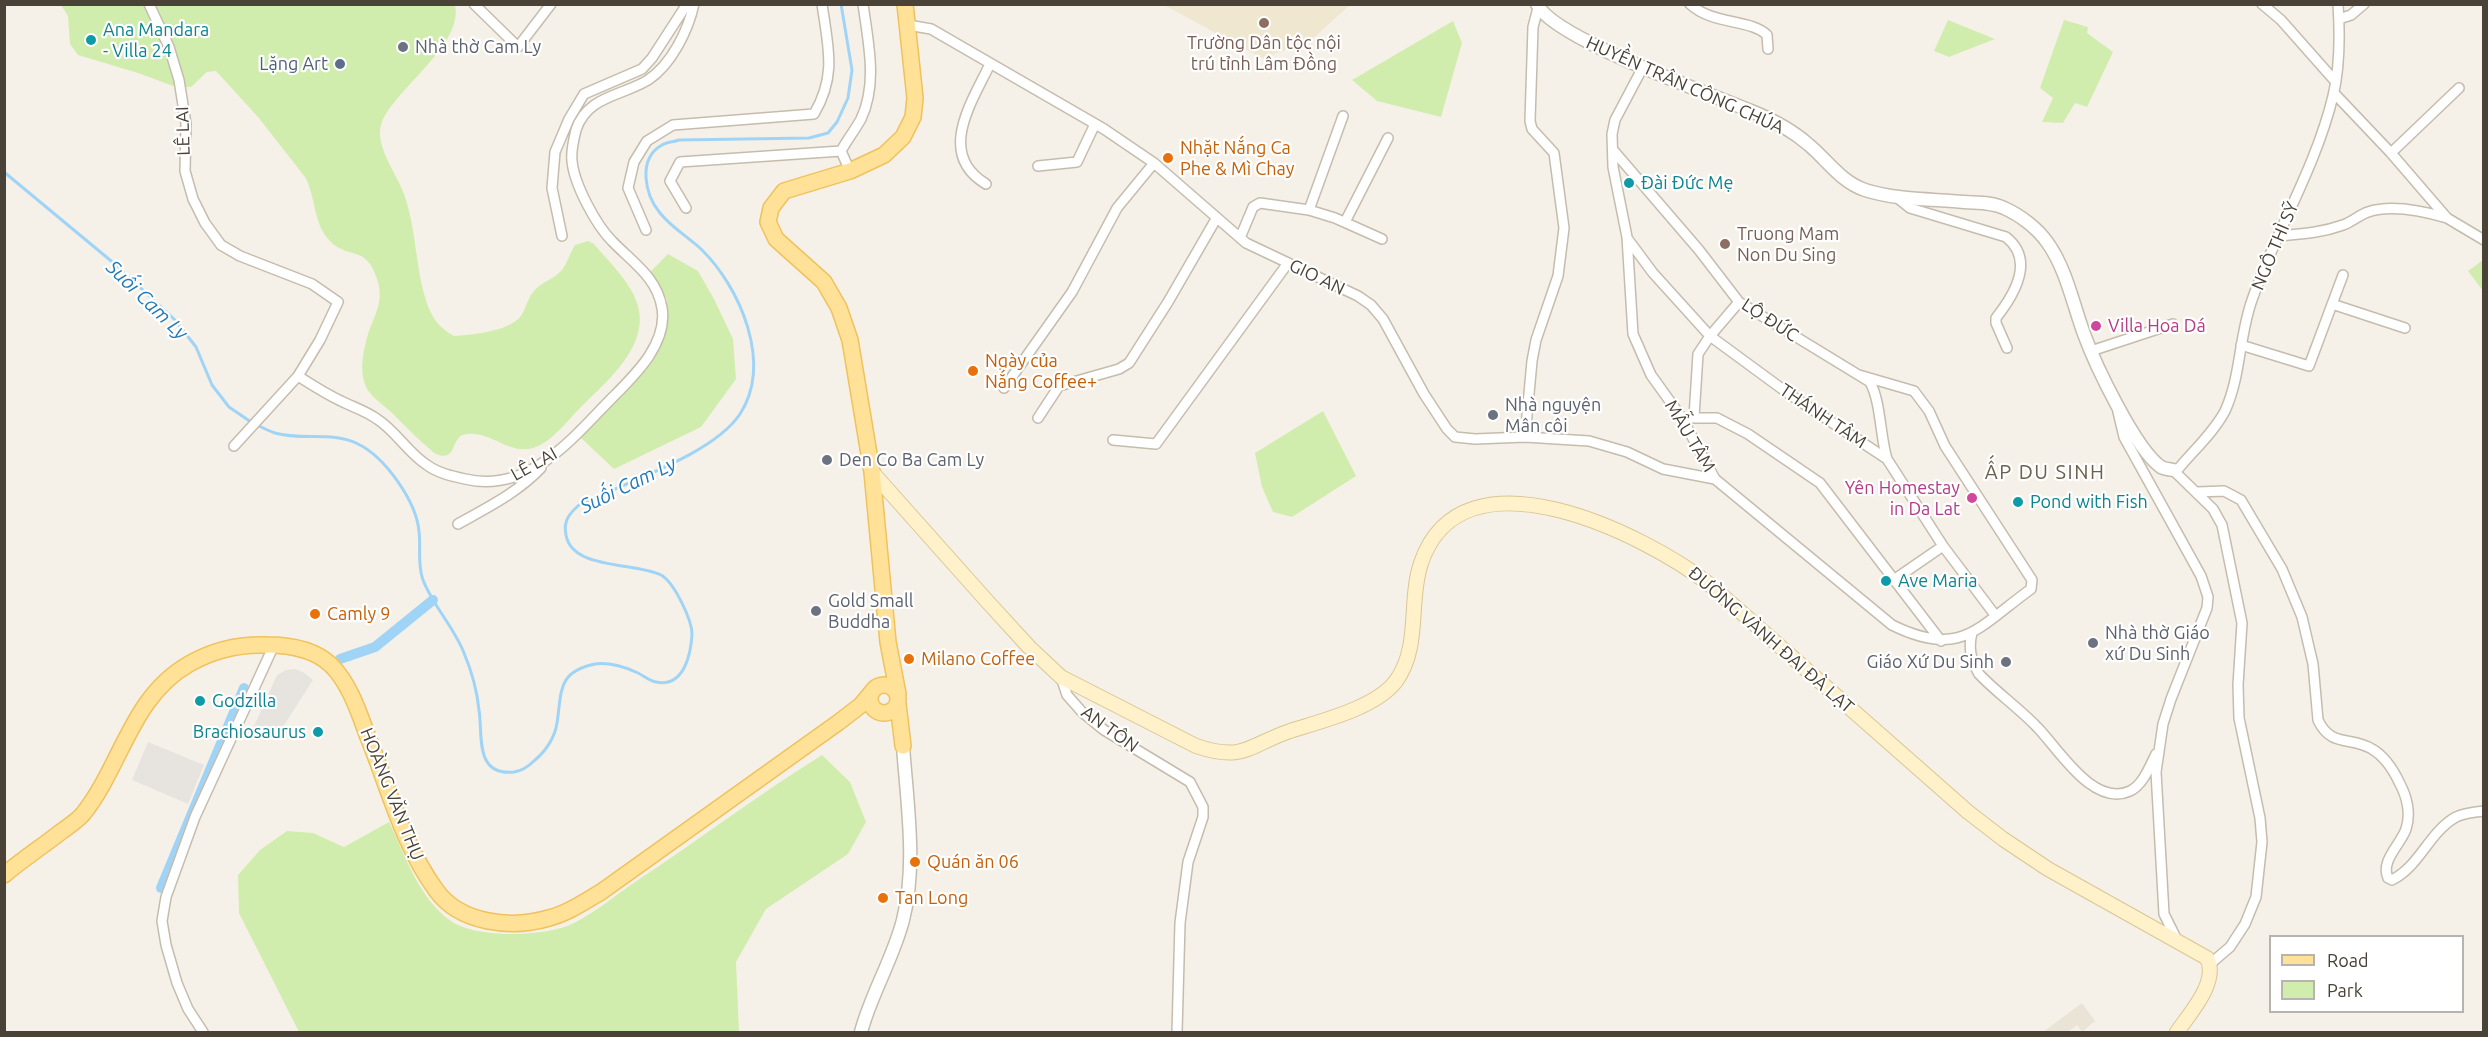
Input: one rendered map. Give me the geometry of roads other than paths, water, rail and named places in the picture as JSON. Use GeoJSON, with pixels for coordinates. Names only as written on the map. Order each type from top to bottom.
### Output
{"type":"FeatureCollection","features":[{"type":"Feature","properties":{"kind":"main road","name":"HOÀNG VĂN THỤ"},"geometry":{"type":"LineString","coordinates":[[903,746],[888,642],[872,472],[850,340],[839,308],[824,282],[776,239],[768,222],[771,208],[784,191],[850,171],[884,155],[903,137],[913,117],[915,98],[905,4]]}},
{"type":"Feature","properties":{"kind":"main road","name":"AN TÔN"},"geometry":{"type":"LineString","coordinates":[[872,472],[1000,616],[1061,677]]}},
{"type":"Feature","properties":{"kind":"main road","name":"ĐƯỜNG VÀNH ĐAI ĐÀ LẠT"},"geometry":{"type":"LineString","coordinates":[[1061,677],[1196,746],[1219,754],[1239,753],[1377,699],[1394,684],[1407,665],[1422,562],[1437,535],[1453,520],[1473,510],[1497,504],[1521,505],[1561,512],[1600,523],[1639,539],[1692,571],[1985,826],[2048,869],[2178,940],[2207,958],[2210,964]]}},
{"type":"Feature","properties":{"kind":"main road","name":"HOÀNG VĂN THỤ"},"geometry":{"type":"LineString","coordinates":[[4,875],[81,816],[105,783],[127,735],[146,703],[166,680],[190,664],[220,650],[249,645],[274,645],[310,652],[330,664],[342,678],[355,704],[414,856],[437,892],[474,918],[493,922],[524,923],[548,918],[570,910],[601,892],[861,705],[873,690],[885,666],[888,642]]}},
{"type":"Feature","properties":{"kind":"main road"},"geometry":{"type":"LineString","coordinates":[[880,712],[892,711],[898,699],[892,686],[887,684],[873,690],[871,703],[880,712],[893,724],[903,746]]}},
{"type":"Feature","properties":{"kind":"main road","name":"HOÀNG VĂN THỤ"},"geometry":{"type":"LineString","coordinates":[[839,722],[863,712],[880,712]]}},
{"type":"Feature","properties":{"kind":"main road"},"geometry":{"type":"LineString","coordinates":[[2177,1032],[2209,981],[2210,964]]}},
{"type":"Feature","properties":{"kind":"street","name":"LÊ LAI"},"geometry":{"type":"LineString","coordinates":[[149,4],[162,29],[176,68],[186,124],[185,171],[193,199],[205,223],[221,244],[240,256],[312,284],[338,302],[320,340],[298,376],[325,393],[379,420],[425,465],[443,474],[475,482],[498,482],[517,477],[547,461],[562,450],[632,378],[649,357],[660,332],[663,311],[658,289],[647,274],[609,239],[585,202],[572,161],[576,129],[588,108],[609,95],[648,80],[667,62],[682,39],[694,4]]}},
{"type":"Feature","properties":{"kind":"street"},"geometry":{"type":"LineString","coordinates":[[474,4],[518,47],[551,4]]}},
{"type":"Feature","properties":{"kind":"street"},"geometry":{"type":"LineString","coordinates":[[562,236],[552,189],[555,152],[569,119],[584,94],[642,69],[652,58],[687,4]]}},
{"type":"Feature","properties":{"kind":"street"},"geometry":{"type":"LineString","coordinates":[[841,151],[861,118],[870,91],[871,63],[863,4]]}},
{"type":"Feature","properties":{"kind":"street"},"geometry":{"type":"LineString","coordinates":[[1690,4],[1708,16],[1759,28],[1767,35],[1768,49]]}},
{"type":"Feature","properties":{"kind":"street"},"geometry":{"type":"LineString","coordinates":[[2262,4],[2313,54],[2335,81]]}},
{"type":"Feature","properties":{"kind":"street","name":"NGÔ THÌ SỸ"},"geometry":{"type":"LineString","coordinates":[[2173,470],[2179,468],[2213,429],[2224,413],[2233,389],[2245,320],[2252,299],[2302,183],[2334,93],[2338,4]]}},
{"type":"Feature","properties":{"kind":"street"},"geometry":{"type":"LineString","coordinates":[[2339,19],[2350,15],[2364,4]]}},
{"type":"Feature","properties":{"kind":"street"},"geometry":{"type":"LineString","coordinates":[[645,230],[628,188],[634,162],[647,141],[673,125],[814,114],[825,96],[829,80],[828,46],[822,5]]}},
{"type":"Feature","properties":{"kind":"street"},"geometry":{"type":"LineString","coordinates":[[1525,437],[1532,361],[1536,340],[1558,276],[1564,228],[1554,153],[1532,129],[1530,121],[1533,27],[1538,6]]}},
{"type":"Feature","properties":{"kind":"street","name":"HUYỀN TRÂN CÔNG CHÚA"},"geometry":{"type":"LineString","coordinates":[[1538,6],[1568,32],[1642,67],[1779,123],[1809,144],[1834,171],[1863,190],[2003,207],[2027,222],[2047,242],[2058,263],[2091,351],[2116,404],[2152,459],[2163,469],[2173,470],[2198,492],[2213,509],[2222,525],[2242,623],[2238,685],[2239,718],[2260,818],[2262,842],[2256,897],[2245,924],[2230,947],[2210,964]]}},
{"type":"Feature","properties":{"kind":"street","name":"GIO AN"},"geometry":{"type":"LineString","coordinates":[[908,25],[931,29],[1095,124],[1154,163],[1240,238],[1371,305],[1399,346],[1424,394],[1447,429],[1455,437],[1474,439],[1525,437],[1589,441],[1627,452],[1663,469],[1715,479]]}},
{"type":"Feature","properties":{"kind":"street"},"geometry":{"type":"LineString","coordinates":[[986,184],[972,176],[966,166],[960,136],[963,120],[990,63]]}},
{"type":"Feature","properties":{"kind":"street","name":"MẪU TÂM"},"geometry":{"type":"LineString","coordinates":[[1642,67],[1615,120],[1612,134],[1612,166],[1627,237],[1633,334],[1652,375],[1682,418],[1715,479],[1892,625],[1908,633],[1941,641],[1954,640],[1972,633],[2031,589],[2032,580],[1945,446],[1929,411],[1914,391],[1859,375]]}},
{"type":"Feature","properties":{"kind":"street"},"geometry":{"type":"LineString","coordinates":[[2391,153],[2459,88]]}},
{"type":"Feature","properties":{"kind":"street"},"geometry":{"type":"LineString","coordinates":[[2334,93],[2391,153],[2447,218]]}},
{"type":"Feature","properties":{"kind":"street"},"geometry":{"type":"LineString","coordinates":[[1309,210],[1343,116]]}},
{"type":"Feature","properties":{"kind":"street"},"geometry":{"type":"LineString","coordinates":[[1038,166],[1077,162],[1095,124]]}},
{"type":"Feature","properties":{"kind":"street"},"geometry":{"type":"LineString","coordinates":[[1346,222],[1388,138]]}},
{"type":"Feature","properties":{"kind":"street","name":"LỘ ĐỨC"},"geometry":{"type":"LineString","coordinates":[[1613,150],[1700,250],[1739,302],[1870,382],[1875,390],[1880,431],[1887,459]]}},
{"type":"Feature","properties":{"kind":"street"},"geometry":{"type":"LineString","coordinates":[[841,151],[850,171]]}},
{"type":"Feature","properties":{"kind":"street"},"geometry":{"type":"LineString","coordinates":[[686,208],[669,181],[680,162],[841,151]]}},
{"type":"Feature","properties":{"kind":"street"},"geometry":{"type":"LineString","coordinates":[[1004,388],[1072,292],[1117,208],[1154,163]]}},
{"type":"Feature","properties":{"kind":"street"},"geometry":{"type":"LineString","coordinates":[[1893,195],[1910,208],[1999,235],[2016,245],[2020,253],[2021,269],[2017,283],[1996,318],[2007,348]]}},
{"type":"Feature","properties":{"kind":"street"},"geometry":{"type":"LineString","coordinates":[[1240,238],[1253,207],[1260,203],[1309,210],[1346,222],[1382,239]]}},
{"type":"Feature","properties":{"kind":"street"},"geometry":{"type":"LineString","coordinates":[[2278,236],[2318,233],[2345,224],[2369,212],[2395,209],[2422,211],[2447,218],[2484,240]]}},
{"type":"Feature","properties":{"kind":"street"},"geometry":{"type":"LineString","coordinates":[[1038,418],[1059,386],[1119,369],[1129,363],[1168,302],[1216,219]]}},
{"type":"Feature","properties":{"kind":"street","name":"THÁNH TÂM"},"geometry":{"type":"LineString","coordinates":[[1627,237],[1653,273],[1710,336],[1789,394],[1887,459],[1942,546],[1995,615]]}},
{"type":"Feature","properties":{"kind":"street"},"geometry":{"type":"LineString","coordinates":[[1113,440],[1156,444],[1288,263]]}},
{"type":"Feature","properties":{"kind":"street"},"geometry":{"type":"LineString","coordinates":[[2241,345],[2308,366],[2343,275]]}},
{"type":"Feature","properties":{"kind":"street"},"geometry":{"type":"LineString","coordinates":[[1694,417],[1698,354],[1739,302]]}},
{"type":"Feature","properties":{"kind":"street"},"geometry":{"type":"LineString","coordinates":[[2332,304],[2405,328]]}},
{"type":"Feature","properties":{"kind":"street"},"geometry":{"type":"LineString","coordinates":[[2091,351],[2173,324]]}},
{"type":"Feature","properties":{"kind":"street"},"geometry":{"type":"LineString","coordinates":[[234,446],[298,376]]}},
{"type":"Feature","properties":{"kind":"street"},"geometry":{"type":"LineString","coordinates":[[2116,404],[2124,437],[2201,576],[2208,597],[2207,608],[2171,699],[2156,772],[2164,914],[2178,940]]}},
{"type":"Feature","properties":{"kind":"street"},"geometry":{"type":"LineString","coordinates":[[1682,418],[1717,418],[1748,434],[1820,483],[1941,641]]}},
{"type":"Feature","properties":{"kind":"street"},"geometry":{"type":"LineString","coordinates":[[458,524],[507,497],[527,483],[547,461]]}},
{"type":"Feature","properties":{"kind":"street"},"geometry":{"type":"LineString","coordinates":[[2198,492],[2224,491],[2241,500],[2282,569],[2302,617],[2313,664],[2318,720],[2322,728],[2334,739],[2371,748],[2387,763],[2401,785],[2409,816],[2406,828],[2386,865],[2385,873],[2388,878],[2392,880],[2401,875],[2417,860],[2436,834],[2455,818],[2484,811]]}},
{"type":"Feature","properties":{"kind":"street"},"geometry":{"type":"LineString","coordinates":[[1895,579],[1942,546]]}},
{"type":"Feature","properties":{"kind":"street"},"geometry":{"type":"LineString","coordinates":[[1972,633],[1970,650],[1979,674],[2037,727],[2062,757],[2095,789],[2116,794],[2130,791],[2140,783],[2160,746]]}},
{"type":"Feature","properties":{"kind":"street"},"geometry":{"type":"LineString","coordinates":[[202,1032],[177,984],[166,945],[162,921],[166,897],[195,817],[274,645]]}},
{"type":"Feature","properties":{"kind":"street","name":"AN TÔN"},"geometry":{"type":"LineString","coordinates":[[1061,677],[1067,695],[1082,712],[1104,730],[1190,782],[1203,807],[1203,817],[1188,862],[1180,923],[1177,1032]]}},
{"type":"Feature","properties":{"kind":"street"},"geometry":{"type":"LineString","coordinates":[[861,1032],[897,939],[908,893],[909,829],[903,746]]}},
{"type":"Feature","properties":{"kind":"waterway","name":"Suối Cam Ly"},"geometry":{"type":"LineString","coordinates":[[257,425],[285,435],[348,440],[368,450],[398,481],[417,519],[420,568],[423,580],[432,599],[460,643],[469,667],[478,703],[483,752],[492,768],[501,772],[514,772],[528,766],[543,752],[556,728],[564,684],[574,672],[595,664],[612,664],[654,681],[673,680],[688,660],[692,634],[686,611],[677,593],[661,575],[592,560],[580,554],[571,546],[565,530],[568,518],[579,505],[666,467],[710,442],[727,429],[740,414],[749,394],[753,372],[752,349],[748,327],[739,304],[715,265],[701,249],[660,213],[650,197],[646,168],[654,151],[664,144],[679,140],[809,138],[828,133],[837,122],[848,98],[852,70],[841,4]]}},
{"type":"Feature","properties":{"kind":"waterway","name":"Suối Cam Ly"},"geometry":{"type":"LineString","coordinates":[[4,172],[116,265],[175,320],[196,347],[212,385],[229,407],[251,422]]}},
{"type":"Feature","properties":{"kind":"waterway"},"geometry":{"type":"LineString","coordinates":[[340,659],[375,647],[433,600]]}},
{"type":"Feature","properties":{"kind":"waterway"},"geometry":{"type":"LineString","coordinates":[[161,888],[244,688]]}},
{"type":"Feature","properties":{"kind":"place","name":"Trường Dân tộc nội trú tỉnh Lâm Đồng"},"geometry":{"type":"Point","coordinates":[1264,23]}},
{"type":"Feature","properties":{"kind":"place","name":"Ana Mandara - Villa 24"},"geometry":{"type":"Point","coordinates":[91,40]}},
{"type":"Feature","properties":{"kind":"place","name":"Nhà thờ Cam Ly"},"geometry":{"type":"Point","coordinates":[403,47]}},
{"type":"Feature","properties":{"kind":"place","name":"Lặng Art"},"geometry":{"type":"Point","coordinates":[340,64]}},
{"type":"Feature","properties":{"kind":"place","name":"Nhặt Nắng Ca Phe & Mì Chay"},"geometry":{"type":"Point","coordinates":[1168,158]}},
{"type":"Feature","properties":{"kind":"place","name":"Đài Đức Mẹ"},"geometry":{"type":"Point","coordinates":[1629,183]}},
{"type":"Feature","properties":{"kind":"place","name":"Truong Mam Non Du Sing"},"geometry":{"type":"Point","coordinates":[1725,244]}},
{"type":"Feature","properties":{"kind":"place","name":"Villa Hoa Dá"},"geometry":{"type":"Point","coordinates":[2096,326]}},
{"type":"Feature","properties":{"kind":"place","name":"Ngày của Nắng Coffee+"},"geometry":{"type":"Point","coordinates":[973,371]}},
{"type":"Feature","properties":{"kind":"place","name":"Nhà nguyện Mân côi"},"geometry":{"type":"Point","coordinates":[1493,415]}},
{"type":"Feature","properties":{"kind":"place","name":"Den Co Ba Cam Ly"},"geometry":{"type":"Point","coordinates":[827,460]}},
{"type":"Feature","properties":{"kind":"place","name":"Yên Homestay in Da Lat"},"geometry":{"type":"Point","coordinates":[1972,498]}},
{"type":"Feature","properties":{"kind":"place","name":"Pond with Fish"},"geometry":{"type":"Point","coordinates":[2018,502]}},
{"type":"Feature","properties":{"kind":"place","name":"Ave Maria"},"geometry":{"type":"Point","coordinates":[1886,581]}},
{"type":"Feature","properties":{"kind":"place","name":"Gold Small Buddha"},"geometry":{"type":"Point","coordinates":[816,611]}},
{"type":"Feature","properties":{"kind":"place","name":"Camly 9"},"geometry":{"type":"Point","coordinates":[315,614]}},
{"type":"Feature","properties":{"kind":"place","name":"Nhà thờ Giáo xứ Du Sinh"},"geometry":{"type":"Point","coordinates":[2093,643]}},
{"type":"Feature","properties":{"kind":"place","name":"Milano Coffee"},"geometry":{"type":"Point","coordinates":[909,659]}},
{"type":"Feature","properties":{"kind":"place","name":"Giáo Xứ Du Sinh"},"geometry":{"type":"Point","coordinates":[2006,662]}},
{"type":"Feature","properties":{"kind":"place","name":"Godzilla"},"geometry":{"type":"Point","coordinates":[200,701]}},
{"type":"Feature","properties":{"kind":"place","name":"Brachiosaurus"},"geometry":{"type":"Point","coordinates":[318,732]}},
{"type":"Feature","properties":{"kind":"place","name":"Quán ăn 06"},"geometry":{"type":"Point","coordinates":[915,862]}},
{"type":"Feature","properties":{"kind":"place","name":"Tan Long"},"geometry":{"type":"Point","coordinates":[883,898]}},
{"type":"Feature","properties":{"kind":"district","name":"ẤP DU SINH"},"geometry":{"type":"Point","coordinates":[2045,472]}}]}
